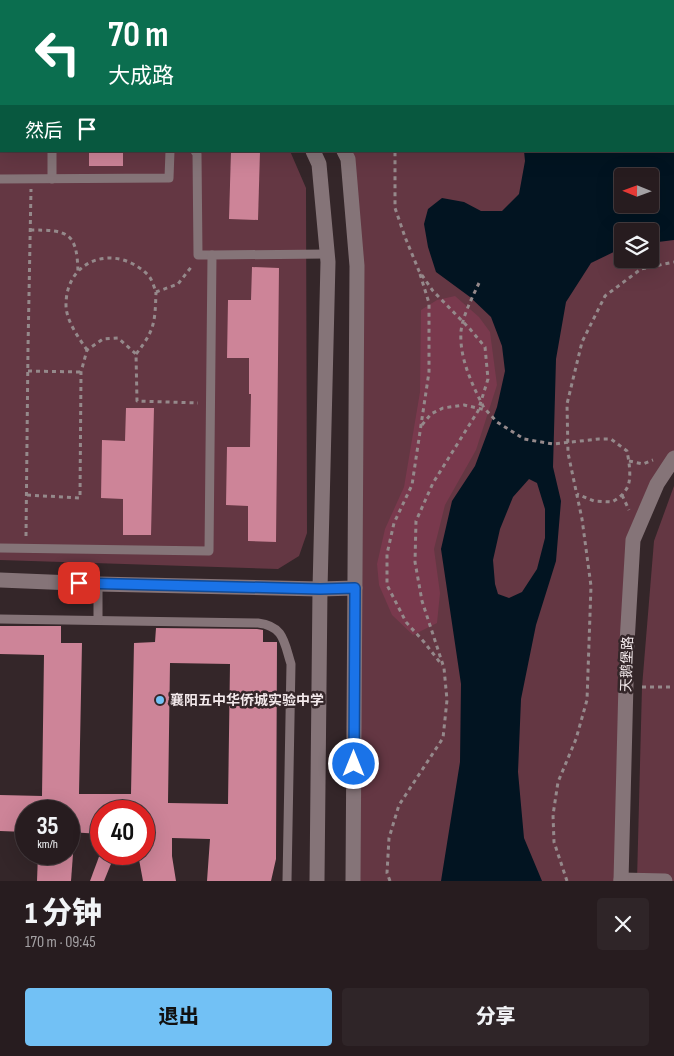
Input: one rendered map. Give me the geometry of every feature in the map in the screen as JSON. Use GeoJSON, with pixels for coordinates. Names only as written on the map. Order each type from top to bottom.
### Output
{"type":"FeatureCollection","features":[{"type":"Feature","properties":{"kind":"street"},"geometry":{"type":"LineString","coordinates":[[313,152],[319,164],[327,254],[320,589],[317,881]]}},
{"type":"Feature","properties":{"kind":"street"},"geometry":{"type":"LineString","coordinates":[[344,152],[348,159],[357,266],[353,881]]}},
{"type":"Feature","properties":{"kind":"street","name":"天鹅堡路"},"geometry":{"type":"LineString","coordinates":[[621,881],[626,686],[633,540],[656,484],[674,458]]}},
{"type":"Feature","properties":{"kind":"street"},"geometry":{"type":"LineString","coordinates":[[0,580],[98,584],[320,589],[355,588]]}},
{"type":"Feature","properties":{"kind":"street"},"geometry":{"type":"LineString","coordinates":[[621,881],[665,881]]}},
{"type":"Feature","properties":{"kind":"lane"},"geometry":{"type":"LineString","coordinates":[[52,152],[52,179]]}},
{"type":"Feature","properties":{"kind":"lane"},"geometry":{"type":"LineString","coordinates":[[0,179],[169,178],[170,152]]}},
{"type":"Feature","properties":{"kind":"lane"},"geometry":{"type":"LineString","coordinates":[[196,152],[198,255],[327,254]]}},
{"type":"Feature","properties":{"kind":"lane"},"geometry":{"type":"LineString","coordinates":[[0,548],[209,551],[212,255]]}},
{"type":"Feature","properties":{"kind":"lane"},"geometry":{"type":"LineString","coordinates":[[98,584],[98,620]]}},
{"type":"Feature","properties":{"kind":"lane"},"geometry":{"type":"LineString","coordinates":[[0,619],[258,623],[269,624],[282,634],[291,664],[287,881]]}},
{"type":"Feature","properties":{"kind":"path"},"geometry":{"type":"LineString","coordinates":[[395,152],[395,208],[419,271],[428,303],[430,336],[428,372],[412,485],[394,523],[387,554],[387,585],[406,622],[444,668]]}},
{"type":"Feature","properties":{"kind":"path"},"geometry":{"type":"LineString","coordinates":[[26,549],[32,179]]}},
{"type":"Feature","properties":{"kind":"path"},"geometry":{"type":"LineString","coordinates":[[30,230],[57,230],[71,238],[77,253],[78,273]]}},
{"type":"Feature","properties":{"kind":"path"},"geometry":{"type":"LineString","coordinates":[[156,292],[178,284],[198,255]]}},
{"type":"Feature","properties":{"kind":"path"},"geometry":{"type":"LineString","coordinates":[[87,350],[74,331],[66,306],[72,278],[92,260],[110,257],[126,260],[149,276],[156,292],[155,316],[150,336],[136,354],[137,401],[211,403]]}},
{"type":"Feature","properties":{"kind":"path"},"geometry":{"type":"LineString","coordinates":[[566,881],[554,842],[553,815],[558,782],[576,739],[587,700],[591,586],[568,454],[567,404],[582,342],[605,296],[641,269],[674,262]]}},
{"type":"Feature","properties":{"kind":"path"},"geometry":{"type":"LineString","coordinates":[[390,881],[387,873],[389,838],[400,805],[443,738],[447,700],[444,668],[421,591],[415,562],[416,522],[433,483],[478,411],[488,379],[485,347],[433,292],[419,271]]}},
{"type":"Feature","properties":{"kind":"path"},"geometry":{"type":"LineString","coordinates":[[479,283],[466,311],[461,332],[463,355],[472,385],[486,410],[497,422],[524,439],[553,444],[611,439],[627,451],[631,468],[627,490],[612,502],[594,501],[576,494]]}},
{"type":"Feature","properties":{"kind":"path"},"geometry":{"type":"LineString","coordinates":[[27,495],[80,498],[81,372],[87,350],[103,339],[118,338],[136,354]]}},
{"type":"Feature","properties":{"kind":"path"},"geometry":{"type":"LineString","coordinates":[[28,371],[81,372]]}},
{"type":"Feature","properties":{"kind":"path"},"geometry":{"type":"LineString","coordinates":[[421,426],[431,414],[444,408],[464,405],[486,410]]}},
{"type":"Feature","properties":{"kind":"path"},"geometry":{"type":"LineString","coordinates":[[626,686],[674,687]]}},
{"type":"Feature","properties":{"kind":"shaded area"},"geometry":{"type":"Polygon","coordinates":[[[0,152],[290,152],[306,188],[307,533],[299,556],[278,569],[0,560],[0,152]]]}},
{"type":"Feature","properties":{"kind":"shaded area"},"geometry":{"type":"Polygon","coordinates":[[[344,152],[674,152],[674,458],[633,540],[621,881],[352,881],[357,266],[344,152]]]}},
{"type":"Feature","properties":{"kind":"shaded area"},"geometry":{"type":"Polygon","coordinates":[[[455,296],[479,317],[490,332],[497,385],[476,450],[445,505],[434,549],[440,593],[437,623],[413,635],[392,615],[379,585],[377,564],[385,529],[404,487],[420,392],[421,310],[437,300],[455,296]]]}},
{"type":"Feature","properties":{"kind":"shaded area"},"geometry":{"type":"Polygon","coordinates":[[[674,486],[674,881],[637,881],[642,687],[654,541],[674,486]]]}},
{"type":"Feature","properties":{"kind":"water"},"geometry":{"type":"Polygon","coordinates":[[[524,152],[674,152],[674,240],[659,242],[659,223],[614,223],[614,252],[591,263],[566,302],[556,359],[553,467],[561,501],[556,561],[536,625],[521,699],[518,772],[524,838],[542,881],[441,881],[460,762],[461,684],[441,549],[452,501],[475,466],[497,407],[505,371],[502,346],[491,317],[470,297],[436,272],[428,247],[424,224],[428,209],[442,198],[464,202],[481,211],[502,211],[519,194],[525,161],[524,152]],[[529,479],[513,497],[500,529],[493,560],[495,584],[498,594],[509,598],[522,592],[537,569],[545,538],[545,509],[537,483],[529,479]]]}},
{"type":"Feature","properties":{"kind":"building"},"geometry":{"type":"Polygon","coordinates":[[[89,152],[123,152],[123,166],[89,166],[89,152]]]}},
{"type":"Feature","properties":{"kind":"building"},"geometry":{"type":"Polygon","coordinates":[[[231,152],[260,152],[258,220],[229,219],[231,152]]]}},
{"type":"Feature","properties":{"kind":"building"},"geometry":{"type":"Polygon","coordinates":[[[252,267],[279,268],[276,542],[248,541],[248,506],[226,505],[227,447],[250,447],[251,394],[249,394],[249,358],[227,358],[228,300],[251,300],[252,267]]]}},
{"type":"Feature","properties":{"kind":"building"},"geometry":{"type":"Polygon","coordinates":[[[126,408],[154,408],[151,535],[123,535],[123,499],[101,498],[102,440],[125,441],[126,408]]]}},
{"type":"Feature","properties":{"kind":"building"},"geometry":{"type":"Polygon","coordinates":[[[0,626],[61,626],[61,643],[82,643],[79,794],[131,794],[134,643],[155,642],[156,628],[257,629],[263,630],[263,642],[277,642],[276,859],[271,881],[207,881],[210,839],[172,838],[172,856],[176,881],[143,881],[140,865],[155,865],[155,800],[90,800],[90,833],[80,833],[80,800],[15,800],[15,832],[0,831],[0,795],[42,796],[44,655],[0,654],[0,626]],[[170,663],[168,803],[228,804],[230,664],[170,663]]]}},
{"type":"Feature","properties":{"kind":"building"},"geometry":{"type":"Polygon","coordinates":[[[38,865],[72,865],[71,881],[37,881],[38,865]]]}},
{"type":"Feature","properties":{"kind":"building"},"geometry":{"type":"Polygon","coordinates":[[[96,865],[111,865],[104,881],[90,881],[96,865]]]}},
{"type":"Feature","properties":{"kind":"place","name":"襄阳五中华侨城实验中学"},"geometry":{"type":"Point","coordinates":[160,700]}},
{"type":"Feature","properties":{"kind":"route"},"geometry":{"type":"LineString","coordinates":[[79,583],[320,589],[355,588],[354,764]]}}]}
